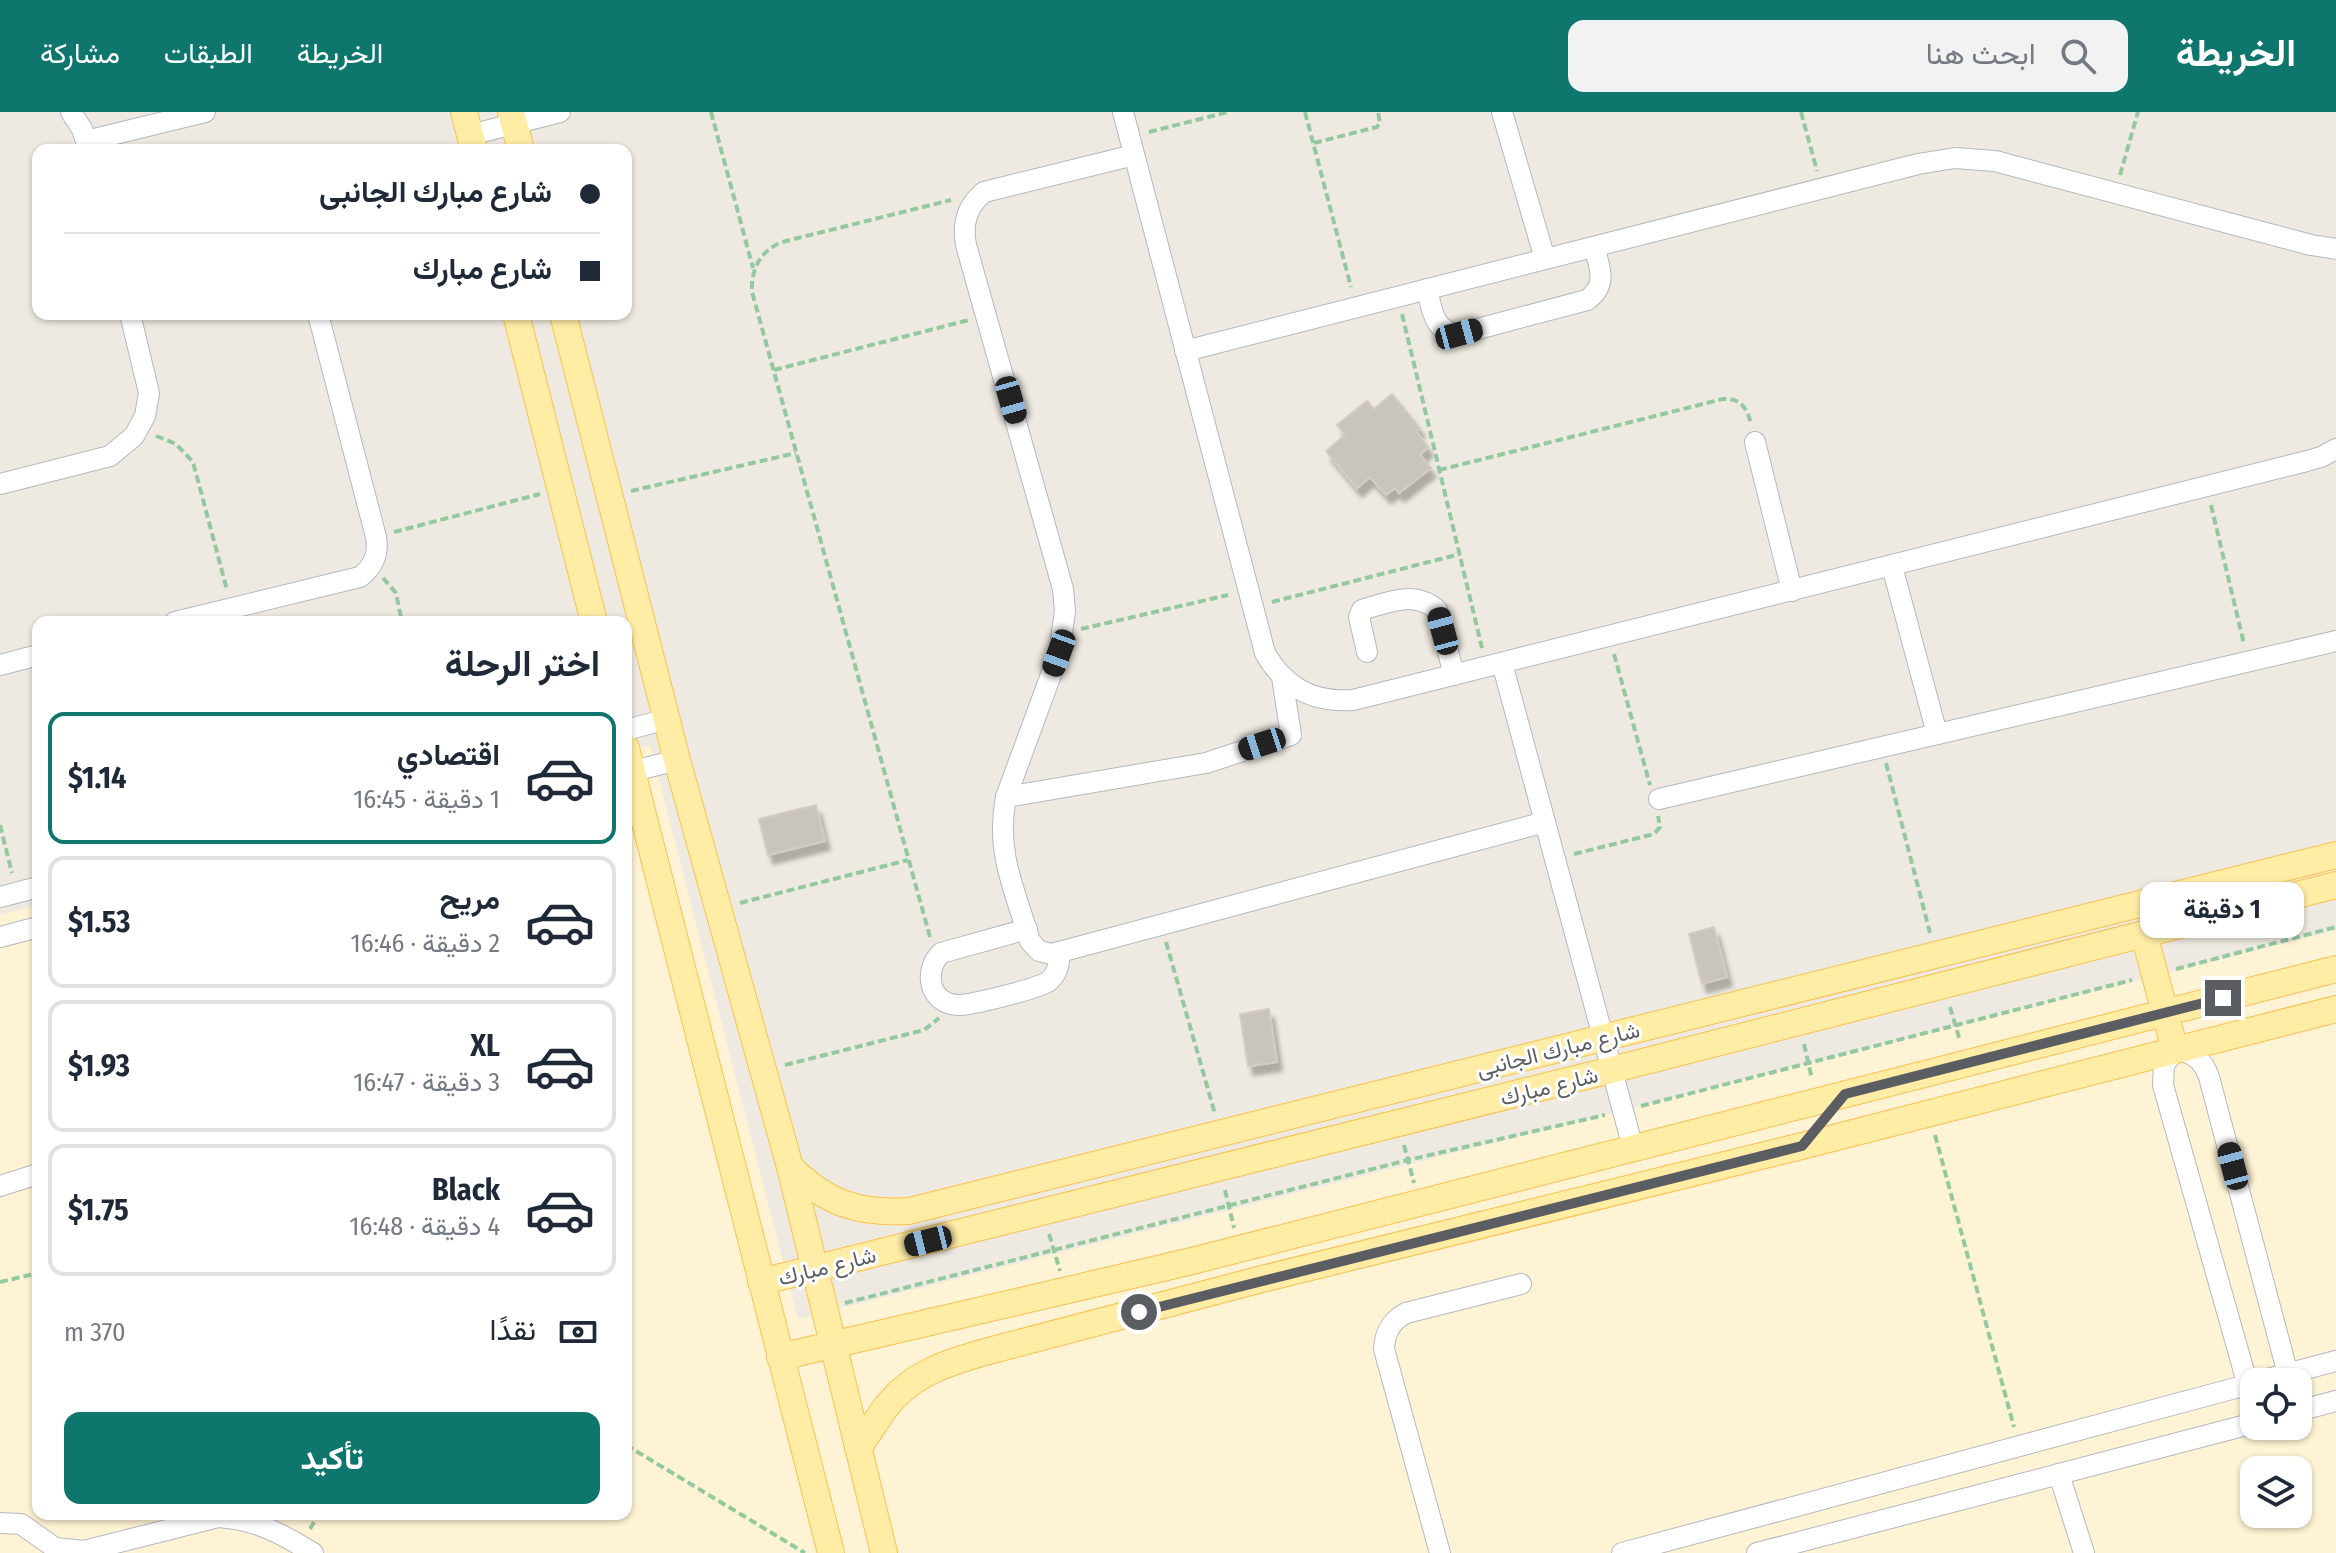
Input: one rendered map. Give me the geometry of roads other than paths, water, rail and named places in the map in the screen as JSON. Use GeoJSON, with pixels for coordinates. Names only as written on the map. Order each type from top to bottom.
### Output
{"type":"FeatureCollection","features":[{"type":"Feature","properties":{"kind":"main road"},"geometry":{"type":"LineString","coordinates":[[512,118],[519,144]]}},
{"type":"Feature","properties":{"kind":"main road"},"geometry":{"type":"LineString","coordinates":[[518,320],[592,616]]}},
{"type":"Feature","properties":{"kind":"main road"},"geometry":{"type":"LineString","coordinates":[[565,320],[677,760],[790,1167],[884,1553]]}},
{"type":"Feature","properties":{"kind":"main road"},"geometry":{"type":"LineString","coordinates":[[632,781],[831,1553]]}},
{"type":"Feature","properties":{"kind":"main road","name":"شارع مبارك الجانبى"},"geometry":{"type":"LineString","coordinates":[[790,1167],[823,1195],[843,1204],[865,1211],[909,1211],[2336,855]]}},
{"type":"Feature","properties":{"kind":"main road","name":"شارع مبارك"},"geometry":{"type":"LineString","coordinates":[[761,1282],[2336,885]]}},
{"type":"Feature","properties":{"kind":"main road"},"geometry":{"type":"LineString","coordinates":[[2144,934],[2175,1050]]}},
{"type":"Feature","properties":{"kind":"main road"},"geometry":{"type":"LineString","coordinates":[[780,1357],[1188,1262],[2336,969]]}},
{"type":"Feature","properties":{"kind":"main road"},"geometry":{"type":"LineString","coordinates":[[858,1448],[904,1388],[924,1374],[950,1363],[1262,1279],[1802,1146],[2336,1009]]}},
{"type":"Feature","properties":{"kind":"main road"},"geometry":{"type":"LineString","coordinates":[[1802,1146],[1845,1094]]}},
{"type":"Feature","properties":{"kind":"main road"},"geometry":{"type":"LineString","coordinates":[[1188,1262],[1262,1279]]}},
{"type":"Feature","properties":{"kind":"street"},"geometry":{"type":"LineString","coordinates":[[71,112],[87,144]]}},
{"type":"Feature","properties":{"kind":"street"},"geometry":{"type":"LineString","coordinates":[[92,144],[205,112]]}},
{"type":"Feature","properties":{"kind":"street"},"geometry":{"type":"LineString","coordinates":[[469,132],[512,118],[560,112]]}},
{"type":"Feature","properties":{"kind":"street"},"geometry":{"type":"LineString","coordinates":[[1123,112],[1265,653],[1282,677],[1307,694],[1338,701],[1353,700],[2321,457],[2336,449]]}},
{"type":"Feature","properties":{"kind":"street"},"geometry":{"type":"LineString","coordinates":[[1502,112],[1545,259]]}},
{"type":"Feature","properties":{"kind":"street"},"geometry":{"type":"LineString","coordinates":[[1132,146],[984,192],[971,206],[964,225],[964,235],[1063,589],[1063,634],[1059,653],[1006,797],[1002,823],[1006,864],[1030,941],[1039,951],[1059,952],[1545,822]]}},
{"type":"Feature","properties":{"kind":"street"},"geometry":{"type":"LineString","coordinates":[[1185,351],[1936,159],[1995,161],[2336,249]]}},
{"type":"Feature","properties":{"kind":"street"},"geometry":{"type":"LineString","coordinates":[[1427,289],[1438,325],[1459,334],[1587,300],[1595,294],[1602,279],[1594,247]]}},
{"type":"Feature","properties":{"kind":"street"},"geometry":{"type":"LineString","coordinates":[[0,484],[110,456],[134,436],[145,416],[149,393],[131,320]]}},
{"type":"Feature","properties":{"kind":"street"},"geometry":{"type":"LineString","coordinates":[[199,616],[360,577],[377,556],[376,537],[320,320]]}},
{"type":"Feature","properties":{"kind":"street"},"geometry":{"type":"LineString","coordinates":[[1755,442],[1792,591]]}},
{"type":"Feature","properties":{"kind":"street"},"geometry":{"type":"LineString","coordinates":[[1892,566],[1937,734]]}},
{"type":"Feature","properties":{"kind":"street"},"geometry":{"type":"LineString","coordinates":[[1367,652],[1359,617],[1362,610],[1402,599],[1420,599],[1437,610],[1454,675]]}},
{"type":"Feature","properties":{"kind":"street"},"geometry":{"type":"LineString","coordinates":[[1655,798],[2336,641]]}},
{"type":"Feature","properties":{"kind":"street"},"geometry":{"type":"LineString","coordinates":[[0,665],[32,657]]}},
{"type":"Feature","properties":{"kind":"street"},"geometry":{"type":"LineString","coordinates":[[1494,665],[1545,822],[1633,1148]]}},
{"type":"Feature","properties":{"kind":"street"},"geometry":{"type":"LineString","coordinates":[[1006,797],[1206,763],[1291,735],[1282,677]]}},
{"type":"Feature","properties":{"kind":"street"},"geometry":{"type":"LineString","coordinates":[[632,728],[667,719]]}},
{"type":"Feature","properties":{"kind":"street"},"geometry":{"type":"LineString","coordinates":[[632,765],[677,760]]}},
{"type":"Feature","properties":{"kind":"street"},"geometry":{"type":"LineString","coordinates":[[9,894],[32,888]]}},
{"type":"Feature","properties":{"kind":"street"},"geometry":{"type":"LineString","coordinates":[[0,937],[32,929]]}},
{"type":"Feature","properties":{"kind":"street"},"geometry":{"type":"LineString","coordinates":[[1027,929],[941,953],[930,974],[930,981],[939,997],[946,1003],[964,1005],[1042,986],[1054,975],[1060,960],[1059,952]]}},
{"type":"Feature","properties":{"kind":"street"},"geometry":{"type":"LineString","coordinates":[[2248,1368],[2163,1085],[2164,1065],[2175,1050],[2193,1054],[2209,1077],[2286,1368]]}},
{"type":"Feature","properties":{"kind":"street"},"geometry":{"type":"LineString","coordinates":[[0,1186],[32,1176]]}},
{"type":"Feature","properties":{"kind":"street"},"geometry":{"type":"LineString","coordinates":[[1440,1553],[1384,1349],[1385,1340],[1393,1322],[1406,1313],[1521,1284]]}},
{"type":"Feature","properties":{"kind":"street"},"geometry":{"type":"LineString","coordinates":[[2312,1370],[2336,1361]]}},
{"type":"Feature","properties":{"kind":"street"},"geometry":{"type":"LineString","coordinates":[[1622,1553],[2240,1386]]}},
{"type":"Feature","properties":{"kind":"street"},"geometry":{"type":"LineString","coordinates":[[2312,1407],[2336,1401]]}},
{"type":"Feature","properties":{"kind":"street"},"geometry":{"type":"LineString","coordinates":[[1757,1553],[2240,1427]]}},
{"type":"Feature","properties":{"kind":"street"},"geometry":{"type":"LineString","coordinates":[[2059,1474],[2084,1553]]}},
{"type":"Feature","properties":{"kind":"street"},"geometry":{"type":"LineString","coordinates":[[34,1553],[55,1548],[98,1549],[207,1520]]}},
{"type":"Feature","properties":{"kind":"street"},"geometry":{"type":"LineString","coordinates":[[243,1520],[268,1527],[313,1553]]}},
{"type":"Feature","properties":{"kind":"street"},"geometry":{"type":"LineString","coordinates":[[0,1523],[11,1522],[28,1527],[55,1548]]}}]}
